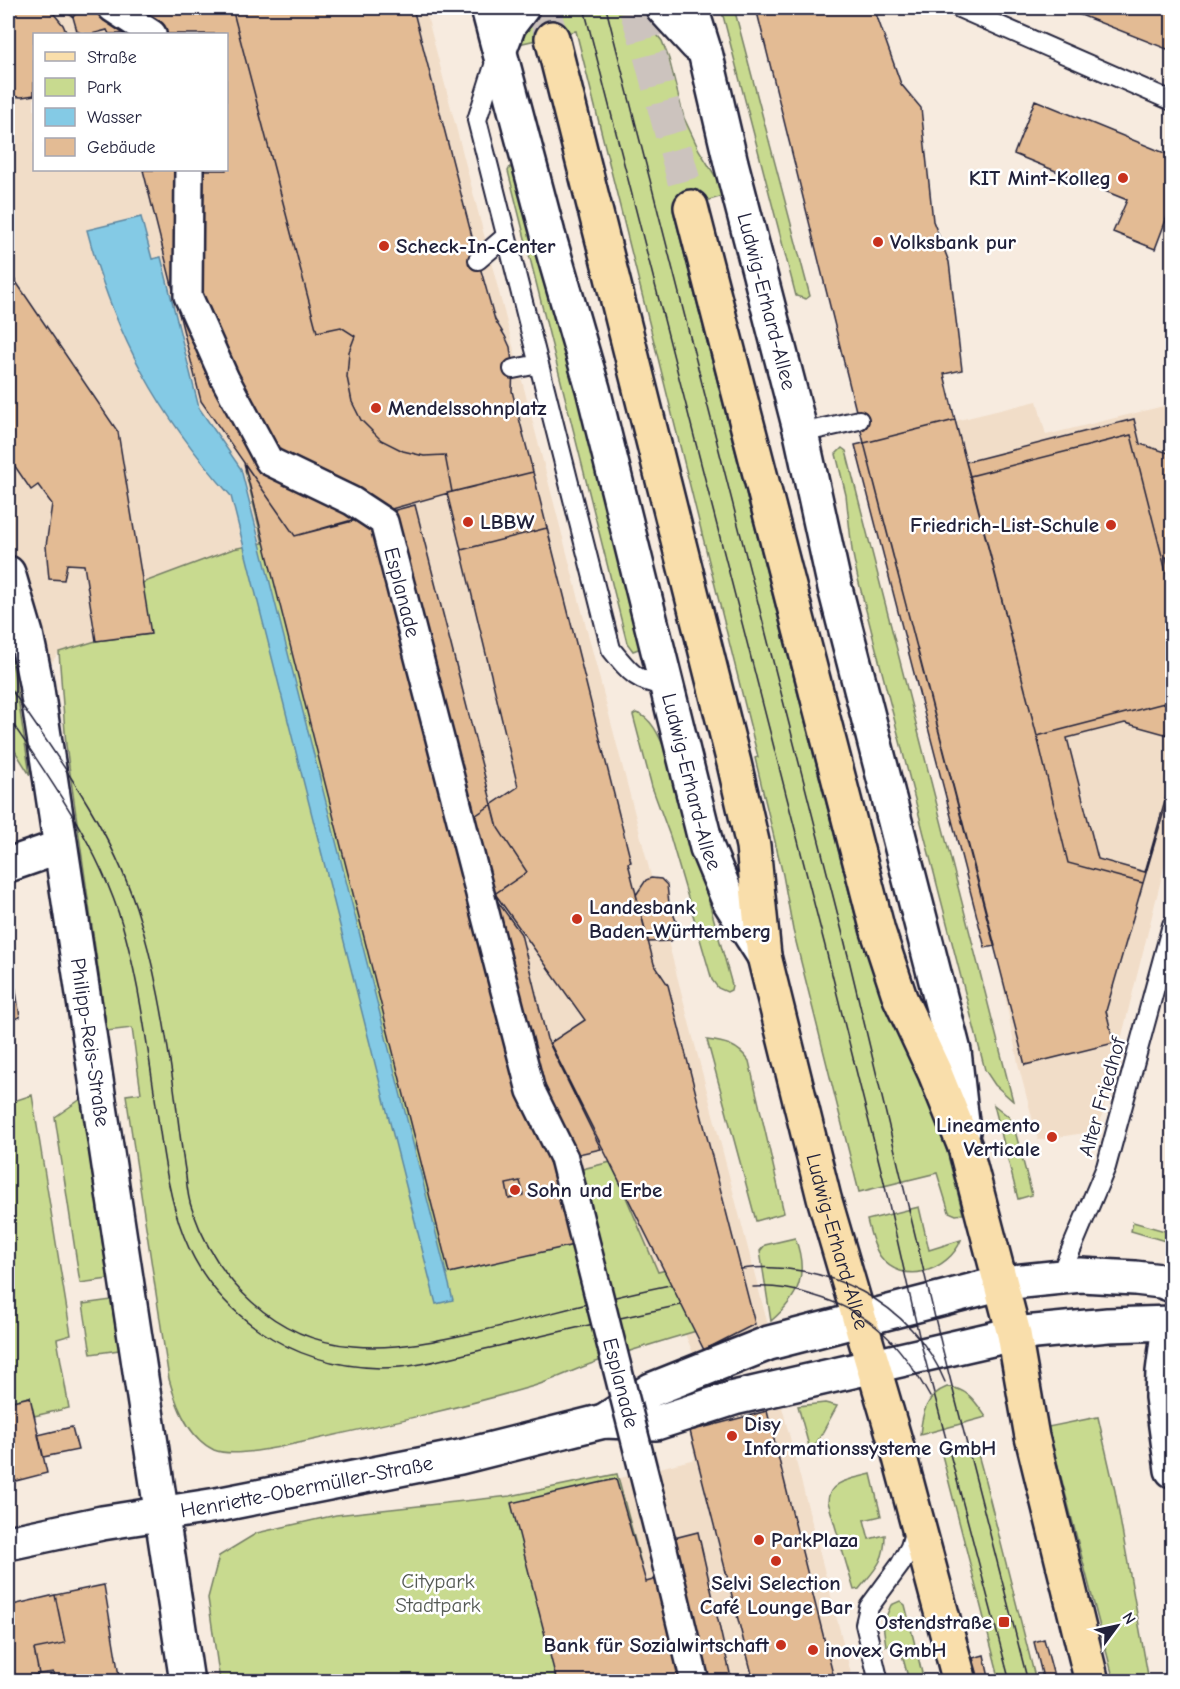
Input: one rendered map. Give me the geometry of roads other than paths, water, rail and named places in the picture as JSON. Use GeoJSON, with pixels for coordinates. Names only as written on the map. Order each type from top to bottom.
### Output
{"type":"FeatureCollection","features":[{"type":"Feature","properties":{"kind":"main road"},"geometry":{"type":"LineString","coordinates":[[552,38],[753,846],[764,956]]}},
{"type":"Feature","properties":{"kind":"main road"},"geometry":{"type":"LineString","coordinates":[[691,207],[878,931],[900,998],[935,1073],[965,1148]]}},
{"type":"Feature","properties":{"kind":"main road","name":"Ludwig-Erhard-Allee"},"geometry":{"type":"LineString","coordinates":[[764,956],[824,1198],[917,1522],[960,1682]]}},
{"type":"Feature","properties":{"kind":"main road","name":"Ludwig-Erhard-Allee"},"geometry":{"type":"LineString","coordinates":[[965,1148],[1002,1283],[1014,1334],[1032,1437],[1092,1682]]}},
{"type":"Feature","properties":{"kind":"street"},"geometry":{"type":"LineString","coordinates":[[112,8],[150,33]]}},
{"type":"Feature","properties":{"kind":"street","name":"Ludwig-Erhard-Allee"},"geometry":{"type":"LineString","coordinates":[[488,8],[548,234],[593,389],[707,848],[729,901],[764,956]]}},
{"type":"Feature","properties":{"kind":"street"},"geometry":{"type":"LineString","coordinates":[[500,49],[509,25],[522,8]]}},
{"type":"Feature","properties":{"kind":"street"},"geometry":{"type":"LineString","coordinates":[[663,8],[706,56]]}},
{"type":"Feature","properties":{"kind":"street","name":"Ludwig-Erhard-Allee"},"geometry":{"type":"LineString","coordinates":[[691,8],[706,56],[731,163],[801,433],[835,588],[954,1051],[965,1148]]}},
{"type":"Feature","properties":{"kind":"street","name":"Esplanade"},"geometry":{"type":"LineString","coordinates":[[189,171],[188,296],[225,379],[269,461],[352,501],[384,522],[531,1091],[539,1143]]}},
{"type":"Feature","properties":{"kind":"street","name":"Philipp-Reis-Straße"},"geometry":{"type":"LineString","coordinates":[[8,573],[26,634],[36,683],[187,1682]]}},
{"type":"Feature","properties":{"kind":"street"},"geometry":{"type":"LineString","coordinates":[[8,865],[60,847]]}},
{"type":"Feature","properties":{"kind":"street","name":"Esplanade"},"geometry":{"type":"LineString","coordinates":[[531,1091],[564,1158],[695,1682]]}},
{"type":"Feature","properties":{"kind":"street"},"geometry":{"type":"LineString","coordinates":[[1002,1283],[1060,1276],[1135,1278],[1173,1285]]}},
{"type":"Feature","properties":{"kind":"street","name":"Henriette-Obermüller-Straße"},"geometry":{"type":"LineString","coordinates":[[604,1421],[651,1390],[758,1347],[1002,1283]]}},
{"type":"Feature","properties":{"kind":"street"},"geometry":{"type":"LineString","coordinates":[[873,1367],[1014,1334],[1108,1325],[1171,1323],[1163,1372],[1162,1397],[1173,1470]]}},
{"type":"Feature","properties":{"kind":"street","name":"Henriette-Obermüller-Straße"},"geometry":{"type":"LineString","coordinates":[[8,1544],[102,1523],[163,1515],[460,1457],[604,1421],[656,1423],[734,1398],[873,1367]]}},
{"type":"Feature","properties":{"kind":"lane"},"geometry":{"type":"LineString","coordinates":[[959,8],[1173,101]]}},
{"type":"Feature","properties":{"kind":"lane"},"geometry":{"type":"LineString","coordinates":[[500,49],[477,120],[611,649],[629,671],[645,683],[668,687]]}},
{"type":"Feature","properties":{"kind":"lane"},"geometry":{"type":"LineString","coordinates":[[478,260],[506,237]]}},
{"type":"Feature","properties":{"kind":"lane"},"geometry":{"type":"LineString","coordinates":[[513,369],[538,364]]}},
{"type":"Feature","properties":{"kind":"lane"},"geometry":{"type":"LineString","coordinates":[[801,433],[859,420]]}},
{"type":"Feature","properties":{"kind":"lane","name":"Alter Friedhof"},"geometry":{"type":"LineString","coordinates":[[1060,1276],[1106,1167],[1173,925]]}},
{"type":"Feature","properties":{"kind":"lane"},"geometry":{"type":"LineString","coordinates":[[879,1682],[866,1624],[869,1607],[900,1565],[910,1547],[917,1522]]}},
{"type":"Feature","properties":{"kind":"water"},"geometry":{"type":"Polygon","coordinates":[[[141,217],[152,259],[161,257],[199,408],[241,469],[453,1300],[436,1304],[231,496],[182,435],[142,372],[111,305],[87,230],[141,217]]]}},
{"type":"Feature","properties":{"kind":"tunnel"},"geometry":{"type":"LineString","coordinates":[[543,8],[552,38]]}},
{"type":"Feature","properties":{"kind":"tunnel"},"geometry":{"type":"LineString","coordinates":[[635,8],[691,207]]}},
{"type":"Feature","properties":{"kind":"tram line"},"geometry":{"type":"LineString","coordinates":[[584,8],[825,946],[883,1178],[920,1340],[1010,1682]]}},
{"type":"Feature","properties":{"kind":"tram line"},"geometry":{"type":"LineString","coordinates":[[606,8],[844,939],[943,1351],[1028,1682]]}},
{"type":"Feature","properties":{"kind":"tram line"},"geometry":{"type":"LineString","coordinates":[[8,685],[80,792],[125,877],[143,929],[159,996],[191,1205],[203,1235],[217,1260],[252,1302],[274,1319],[298,1332],[324,1341],[353,1346],[387,1347],[485,1330],[670,1285]]}},
{"type":"Feature","properties":{"kind":"tram line"},"geometry":{"type":"LineString","coordinates":[[8,717],[77,823],[92,850],[117,908],[139,997],[165,1165],[180,1227],[192,1255],[209,1282],[231,1307],[259,1330],[301,1353],[331,1362],[380,1368],[435,1361],[681,1305]]}},
{"type":"Feature","properties":{"kind":"tram line"},"geometry":{"type":"LineString","coordinates":[[741,1269],[772,1268],[803,1271],[834,1279],[862,1292],[888,1308],[911,1329],[930,1354],[945,1382]]}},
{"type":"Feature","properties":{"kind":"tram line"},"geometry":{"type":"LineString","coordinates":[[753,1287],[805,1293],[852,1311],[883,1332],[896,1346],[930,1397]]}},
{"type":"Feature","properties":{"kind":"place","name":"KIT Mint-Kolleg"},"geometry":{"type":"Point","coordinates":[1123,178]}},
{"type":"Feature","properties":{"kind":"place","name":"Volksbank pur"},"geometry":{"type":"Point","coordinates":[878,242]}},
{"type":"Feature","properties":{"kind":"place","name":"Scheck-In-Center"},"geometry":{"type":"Point","coordinates":[384,246]}},
{"type":"Feature","properties":{"kind":"place","name":"Mendelssohnplatz"},"geometry":{"type":"Point","coordinates":[376,408]}},
{"type":"Feature","properties":{"kind":"place","name":"LBBW"},"geometry":{"type":"Point","coordinates":[468,522]}},
{"type":"Feature","properties":{"kind":"place","name":"Friedrich-List-Schule"},"geometry":{"type":"Point","coordinates":[1111,525]}},
{"type":"Feature","properties":{"kind":"place","name":"Landesbank Baden-Württemberg"},"geometry":{"type":"Point","coordinates":[577,919]}},
{"type":"Feature","properties":{"kind":"place","name":"Lineamento Verticale"},"geometry":{"type":"Point","coordinates":[1052,1137]}},
{"type":"Feature","properties":{"kind":"place","name":"Sohn und Erbe"},"geometry":{"type":"Point","coordinates":[515,1190]}},
{"type":"Feature","properties":{"kind":"place","name":"Disy Informationssysteme GmbH"},"geometry":{"type":"Point","coordinates":[732,1436]}},
{"type":"Feature","properties":{"kind":"place","name":"ParkPlaza"},"geometry":{"type":"Point","coordinates":[759,1540]}},
{"type":"Feature","properties":{"kind":"place","name":"Selvi Selection Café Lounge Bar"},"geometry":{"type":"Point","coordinates":[776,1561]}},
{"type":"Feature","properties":{"kind":"place","name":"Ostendstraße"},"geometry":{"type":"Point","coordinates":[1004,1622]}},
{"type":"Feature","properties":{"kind":"place","name":"Bank für Sozialwirtschaft"},"geometry":{"type":"Point","coordinates":[781,1645]}},
{"type":"Feature","properties":{"kind":"place","name":"inovex GmbH"},"geometry":{"type":"Point","coordinates":[813,1650]}},
{"type":"Feature","properties":{"kind":"park label","name":"Citypark Stadtpark"},"geometry":{"type":"Point","coordinates":[438,1593]}}]}
